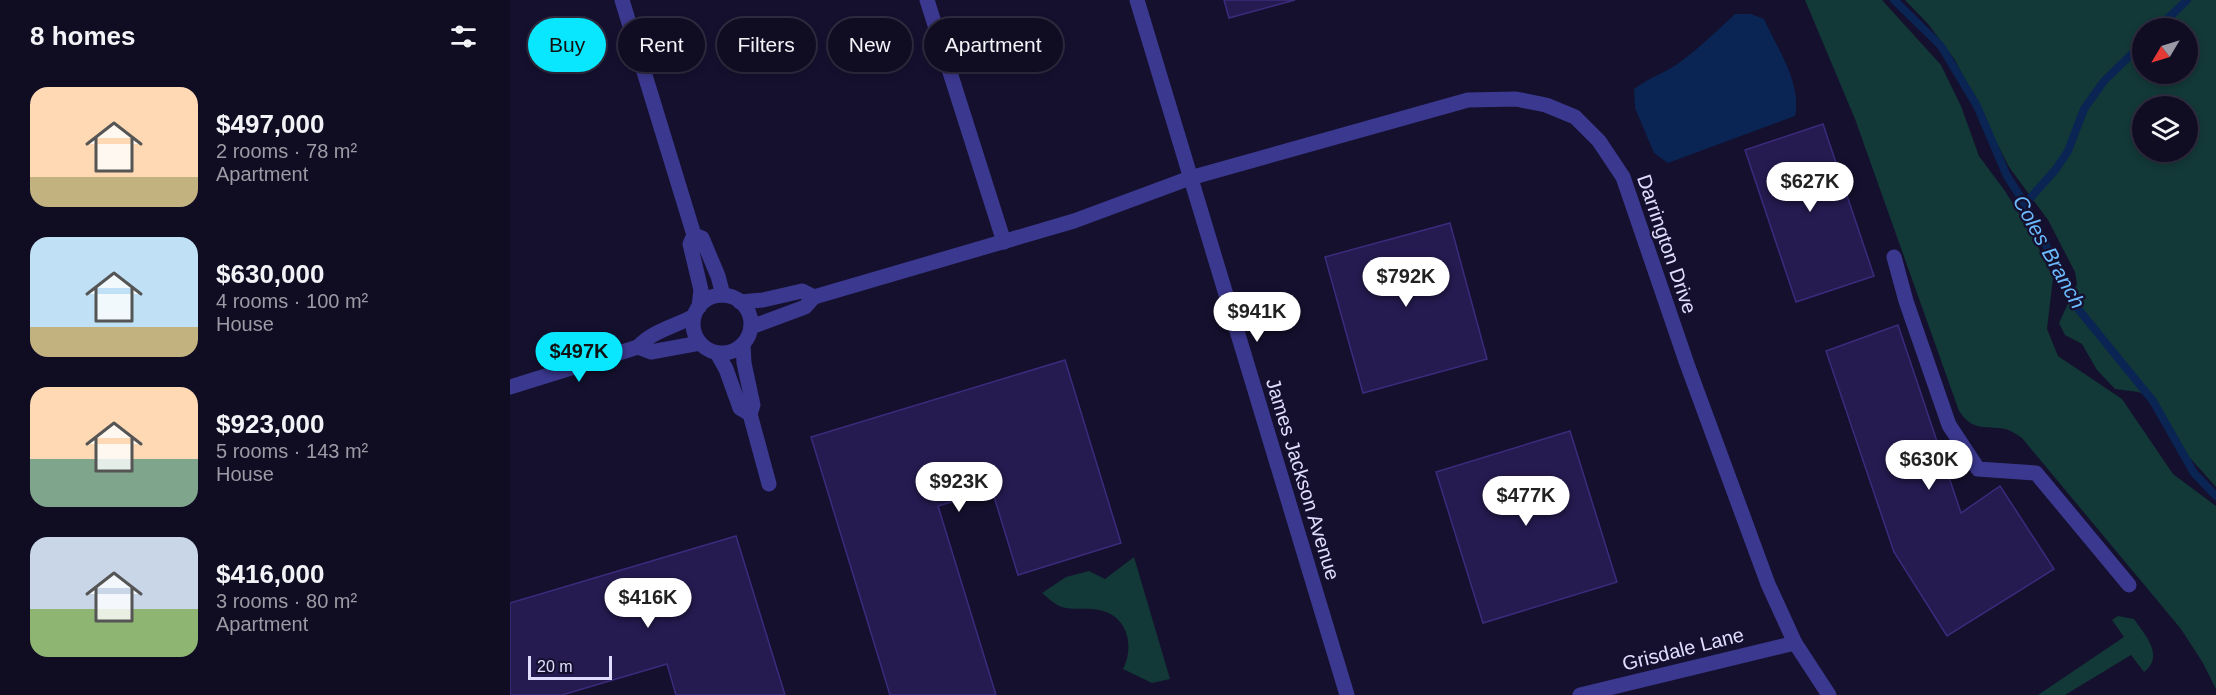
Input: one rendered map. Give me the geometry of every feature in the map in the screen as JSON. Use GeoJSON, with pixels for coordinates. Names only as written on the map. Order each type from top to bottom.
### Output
{"type":"FeatureCollection","features":[{"type":"Feature","properties":{"kind":"street"},"geometry":{"type":"LineString","coordinates":[[510,387],[638,347],[647,337],[674,327],[697,311],[714,296],[732,297],[747,308],[751,317],[749,337],[736,350],[726,353],[717,352],[707,349],[700,343],[693,325],[697,311],[701,290],[690,244],[694,235],[622,0]]}},
{"type":"Feature","properties":{"kind":"street"},"geometry":{"type":"LineString","coordinates":[[927,0],[1004,242]]}},
{"type":"Feature","properties":{"kind":"street","name":"James Jackson Avenue"},"geometry":{"type":"LineString","coordinates":[[1137,0],[1347,695]]}},
{"type":"Feature","properties":{"kind":"street","name":"Darrington Drive"},"geometry":{"type":"LineString","coordinates":[[814,297],[1074,221],[1190,178],[1468,100],[1516,99],[1546,105],[1575,117],[1599,141],[1623,177],[1687,364],[1768,584],[1795,643],[1829,695]]}},
{"type":"Feature","properties":{"kind":"street"},"geometry":{"type":"LineString","coordinates":[[694,235],[702,238],[705,244],[723,295]]}},
{"type":"Feature","properties":{"kind":"street"},"geometry":{"type":"LineString","coordinates":[[1894,257],[1906,301],[1949,425],[1978,469],[2036,473],[2129,585]]}},
{"type":"Feature","properties":{"kind":"street"},"geometry":{"type":"LineString","coordinates":[[740,302],[762,300],[802,291],[814,297],[806,307],[751,327]]}},
{"type":"Feature","properties":{"kind":"street"},"geometry":{"type":"LineString","coordinates":[[638,347],[651,352],[700,343]]}},
{"type":"Feature","properties":{"kind":"street"},"geometry":{"type":"LineString","coordinates":[[743,344],[744,363],[753,405],[750,414],[769,484]]}},
{"type":"Feature","properties":{"kind":"street"},"geometry":{"type":"LineString","coordinates":[[717,352],[726,369],[740,408],[750,414]]}},
{"type":"Feature","properties":{"kind":"street","name":"Grisdale Lane"},"geometry":{"type":"LineString","coordinates":[[1582,695],[1795,643]]}},
{"type":"Feature","properties":{"kind":"green space"},"geometry":{"type":"Polygon","coordinates":[[[1805,0],[1882,0],[1941,65],[1961,106],[1979,156],[2005,191],[2033,236],[2053,278],[2047,329],[2058,356],[2122,399],[2173,474],[2216,506],[2216,689],[2203,663],[2181,629],[2022,438],[2012,431],[1974,425],[1959,411],[1855,119],[1805,0]]]}},
{"type":"Feature","properties":{"kind":"green space"},"geometry":{"type":"Polygon","coordinates":[[[1905,0],[2216,0],[2216,487],[2189,457],[2154,398],[2138,392],[2115,389],[2097,370],[2082,344],[2065,335],[2059,323],[2077,284],[2075,272],[2048,220],[2009,167],[1955,60],[1928,24],[1905,0]]]}},
{"type":"Feature","properties":{"kind":"green space"},"geometry":{"type":"Polygon","coordinates":[[[1134,557],[1170,679],[1152,683],[1123,669],[1128,644],[1124,627],[1119,620],[1098,610],[1063,607],[1042,593],[1066,577],[1089,571],[1105,579],[1134,557]]]}},
{"type":"Feature","properties":{"kind":"green space"},"geometry":{"type":"Polygon","coordinates":[[[2118,616],[2134,619],[2148,639],[2153,659],[2144,672],[2131,655],[2065,695],[2038,695],[2124,637],[2112,620],[2118,616]]]}},
{"type":"Feature","properties":{"kind":"water"},"geometry":{"type":"Polygon","coordinates":[[[1735,14],[1751,14],[1764,19],[1792,78],[1795,91],[1795,116],[1668,163],[1654,153],[1635,108],[1634,89],[1679,63],[1735,14]]]}},
{"type":"Feature","properties":{"kind":"building"},"geometry":{"type":"Polygon","coordinates":[[[1224,0],[1295,0],[1229,18],[1224,0]]]}},
{"type":"Feature","properties":{"kind":"building"},"geometry":{"type":"Polygon","coordinates":[[[1823,124],[1874,276],[1796,302],[1745,150],[1823,124]]]}},
{"type":"Feature","properties":{"kind":"building"},"geometry":{"type":"Polygon","coordinates":[[[1450,223],[1487,359],[1363,393],[1325,257],[1450,223]]]}},
{"type":"Feature","properties":{"kind":"building"},"geometry":{"type":"Polygon","coordinates":[[[1898,325],[1961,513],[2000,486],[2054,569],[1947,636],[1894,552],[1826,351],[1898,325]]]}},
{"type":"Feature","properties":{"kind":"building"},"geometry":{"type":"Polygon","coordinates":[[[1065,360],[1121,543],[1018,575],[992,490],[938,506],[996,695],[890,695],[811,437],[1065,360]]]}},
{"type":"Feature","properties":{"kind":"building"},"geometry":{"type":"Polygon","coordinates":[[[1570,431],[1617,582],[1483,623],[1436,472],[1570,431]]]}},
{"type":"Feature","properties":{"kind":"building"},"geometry":{"type":"Polygon","coordinates":[[[736,536],[785,695],[676,695],[667,664],[562,695],[510,695],[510,603],[736,536]]]}},
{"type":"Feature","properties":{"kind":"waterway","name":"Coles Branch"},"geometry":{"type":"LineString","coordinates":[[1894,0],[1941,46],[1977,106],[2007,176],[2025,204],[2079,310],[2153,401],[2194,473],[2216,496]]}},
{"type":"Feature","properties":{"kind":"waterway"},"geometry":{"type":"LineString","coordinates":[[2168,18],[2187,0]]}},
{"type":"Feature","properties":{"kind":"waterway"},"geometry":{"type":"LineString","coordinates":[[2025,204],[2056,169],[2068,151],[2084,109],[2104,81],[2132,54]]}}]}
